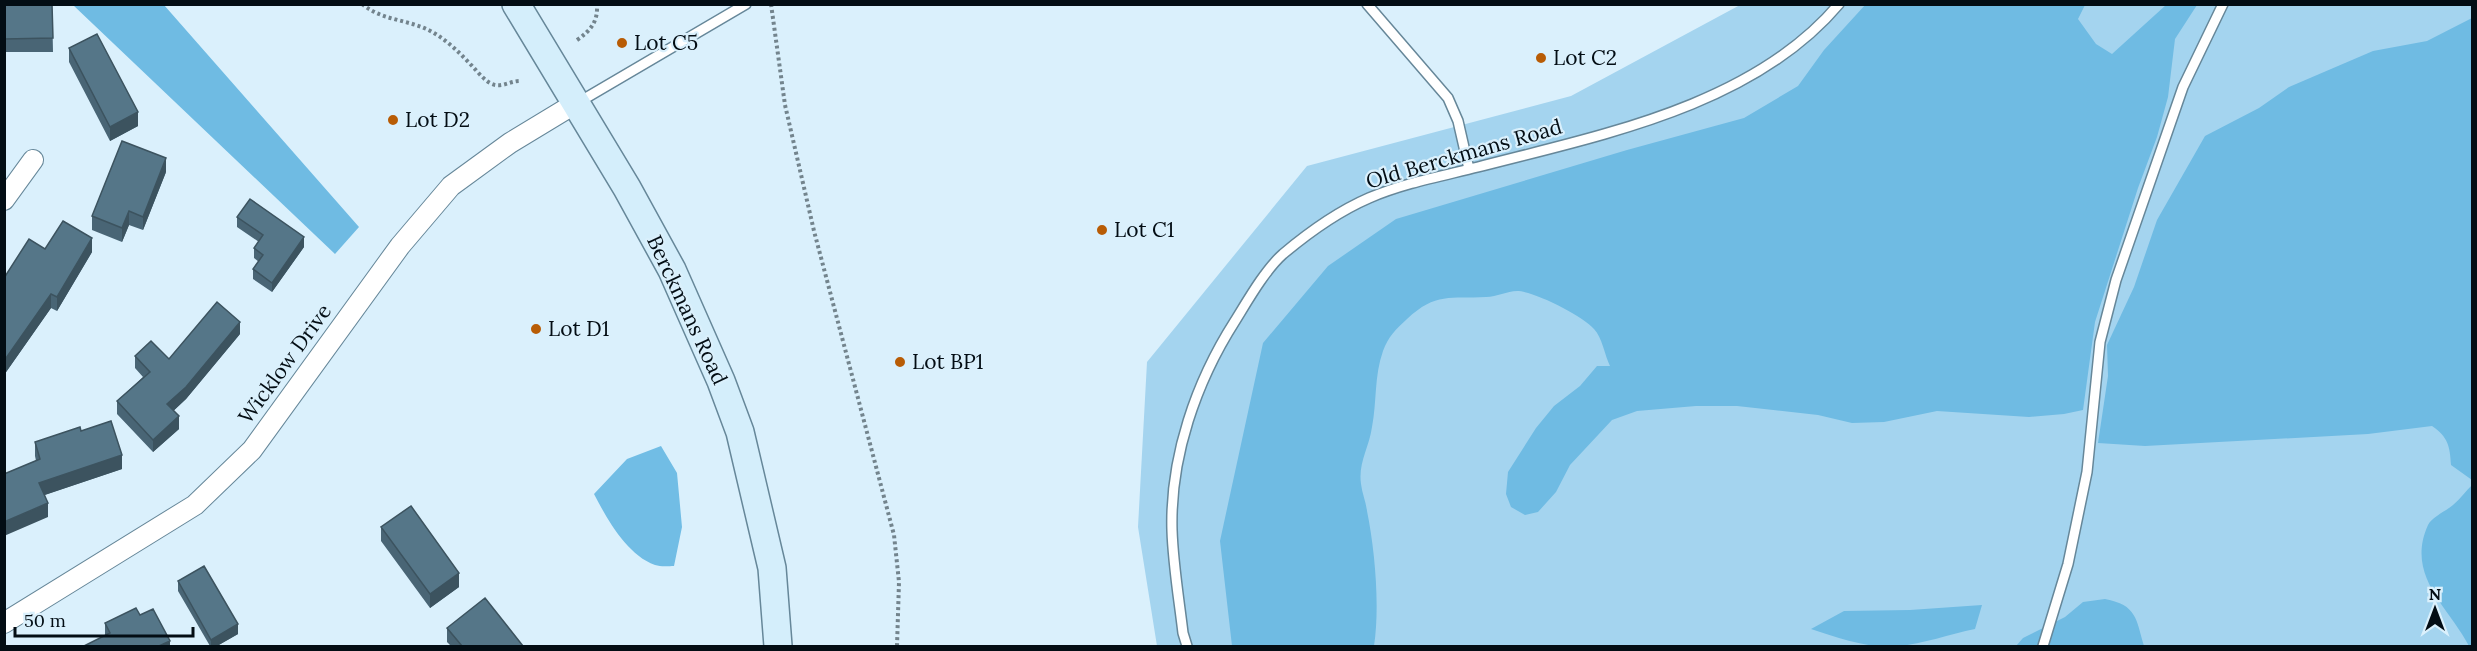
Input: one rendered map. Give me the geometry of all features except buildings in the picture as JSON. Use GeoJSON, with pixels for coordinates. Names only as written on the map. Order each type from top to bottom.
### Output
{"type":"FeatureCollection","features":[{"type":"Feature","properties":{"kind":"main road","name":"Berckmans Road"},"geometry":{"type":"LineString","coordinates":[[516,4],[627,188],[672,270],[732,411],[740,432],[772,568],[778,646]]}},
{"type":"Feature","properties":{"kind":"street","name":"Wicklow Drive"},"geometry":{"type":"LineString","coordinates":[[4,623],[195,505],[252,450],[400,246],[451,186],[510,143],[576,103]]}},
{"type":"Feature","properties":{"kind":"street"},"geometry":{"type":"LineString","coordinates":[[4,200],[33,160]]}},
{"type":"Feature","properties":{"kind":"lane"},"geometry":{"type":"LineString","coordinates":[[576,103],[746,4]]}},
{"type":"Feature","properties":{"kind":"lane"},"geometry":{"type":"LineString","coordinates":[[1367,4],[1448,98],[1458,121],[1468,169]]}},
{"type":"Feature","properties":{"kind":"lane","name":"Old Berckmans Road"},"geometry":{"type":"LineString","coordinates":[[1187,646],[1183,633],[1172,530],[1176,474],[1193,404],[1217,348],[1281,256],[1331,219],[1369,198],[1627,127],[1684,106],[1748,78],[1793,50],[1839,4]]}},
{"type":"Feature","properties":{"kind":"lane"},"geometry":{"type":"LineString","coordinates":[[2043,646],[2068,564],[2087,472],[2100,342],[2116,280],[2183,87],[2223,4]]}},
{"type":"Feature","properties":{"kind":"path"},"geometry":{"type":"LineString","coordinates":[[362,4],[373,13],[386,19],[419,25],[435,34],[455,49],[489,82],[503,86],[512,81],[520,81]]}},
{"type":"Feature","properties":{"kind":"path"},"geometry":{"type":"LineString","coordinates":[[578,40],[590,30],[595,21],[597,4]]}},
{"type":"Feature","properties":{"kind":"path"},"geometry":{"type":"LineString","coordinates":[[771,4],[790,128],[827,282],[894,535],[899,582],[897,646]]}},
{"type":"Feature","properties":{"kind":"shaded area"},"geometry":{"type":"Polygon","coordinates":[[[1866,4],[2085,5],[2078,19],[2096,44],[2112,54],[2166,5],[2197,5],[2175,39],[2168,97],[2157,137],[2138,188],[2095,322],[2083,410],[2029,417],[1937,411],[1884,422],[1852,423],[1818,415],[1737,406],[1696,406],[1637,411],[1612,420],[1570,465],[1556,492],[1538,512],[1525,515],[1511,507],[1506,494],[1508,472],[1536,428],[1554,406],[1580,386],[1597,366],[1610,366],[1597,332],[1569,311],[1525,292],[1513,291],[1490,297],[1435,301],[1417,310],[1393,334],[1383,351],[1378,370],[1374,418],[1360,476],[1370,526],[1376,578],[1377,614],[1374,646],[1232,646],[1220,541],[1263,343],[1328,266],[1396,219],[1627,150],[1744,118],[1798,86],[1824,50],[1866,4]]]}},
{"type":"Feature","properties":{"kind":"shaded area"},"geometry":{"type":"Polygon","coordinates":[[[73,5],[164,5],[359,227],[335,254],[73,5]]]}},
{"type":"Feature","properties":{"kind":"shaded area"},"geometry":{"type":"Polygon","coordinates":[[[1740,5],[2472,5],[2472,646],[1157,646],[1138,527],[1147,362],[1307,166],[1571,96],[1740,5]]]}},
{"type":"Feature","properties":{"kind":"shaded area"},"geometry":{"type":"Polygon","coordinates":[[[2472,18],[2472,480],[2451,465],[2447,442],[2442,434],[2432,426],[2368,434],[2145,446],[2098,443],[2108,376],[2107,345],[2134,287],[2157,220],[2205,136],[2259,108],[2289,87],[2373,51],[2427,41],[2472,18]]]}},
{"type":"Feature","properties":{"kind":"shaded area"},"geometry":{"type":"Polygon","coordinates":[[[661,446],[677,473],[682,527],[674,566],[655,565],[635,553],[612,525],[594,494],[627,459],[661,446]]]}},
{"type":"Feature","properties":{"kind":"shaded area"},"geometry":{"type":"Polygon","coordinates":[[[2472,485],[2472,646],[2469,646],[2432,590],[2422,560],[2422,543],[2430,522],[2453,505],[2472,485]]]}},
{"type":"Feature","properties":{"kind":"shaded area"},"geometry":{"type":"Polygon","coordinates":[[[2105,599],[2123,605],[2134,615],[2144,646],[2016,646],[2023,638],[2065,617],[2083,602],[2105,599]]]}},
{"type":"Feature","properties":{"kind":"shaded area"},"geometry":{"type":"Polygon","coordinates":[[[1982,605],[1975,629],[1907,645],[1876,646],[1811,629],[1844,611],[1910,610],[1982,605]]]}},
{"type":"Feature","properties":{"kind":"place","name":"Lot C5"},"geometry":{"type":"Point","coordinates":[622,43]}},
{"type":"Feature","properties":{"kind":"place","name":"Lot C2"},"geometry":{"type":"Point","coordinates":[1541,58]}},
{"type":"Feature","properties":{"kind":"place","name":"Lot D2"},"geometry":{"type":"Point","coordinates":[393,120]}},
{"type":"Feature","properties":{"kind":"place","name":"Lot C1"},"geometry":{"type":"Point","coordinates":[1102,230]}},
{"type":"Feature","properties":{"kind":"place","name":"Lot D1"},"geometry":{"type":"Point","coordinates":[536,329]}},
{"type":"Feature","properties":{"kind":"place","name":"Lot BP1"},"geometry":{"type":"Point","coordinates":[900,362]}}]}
